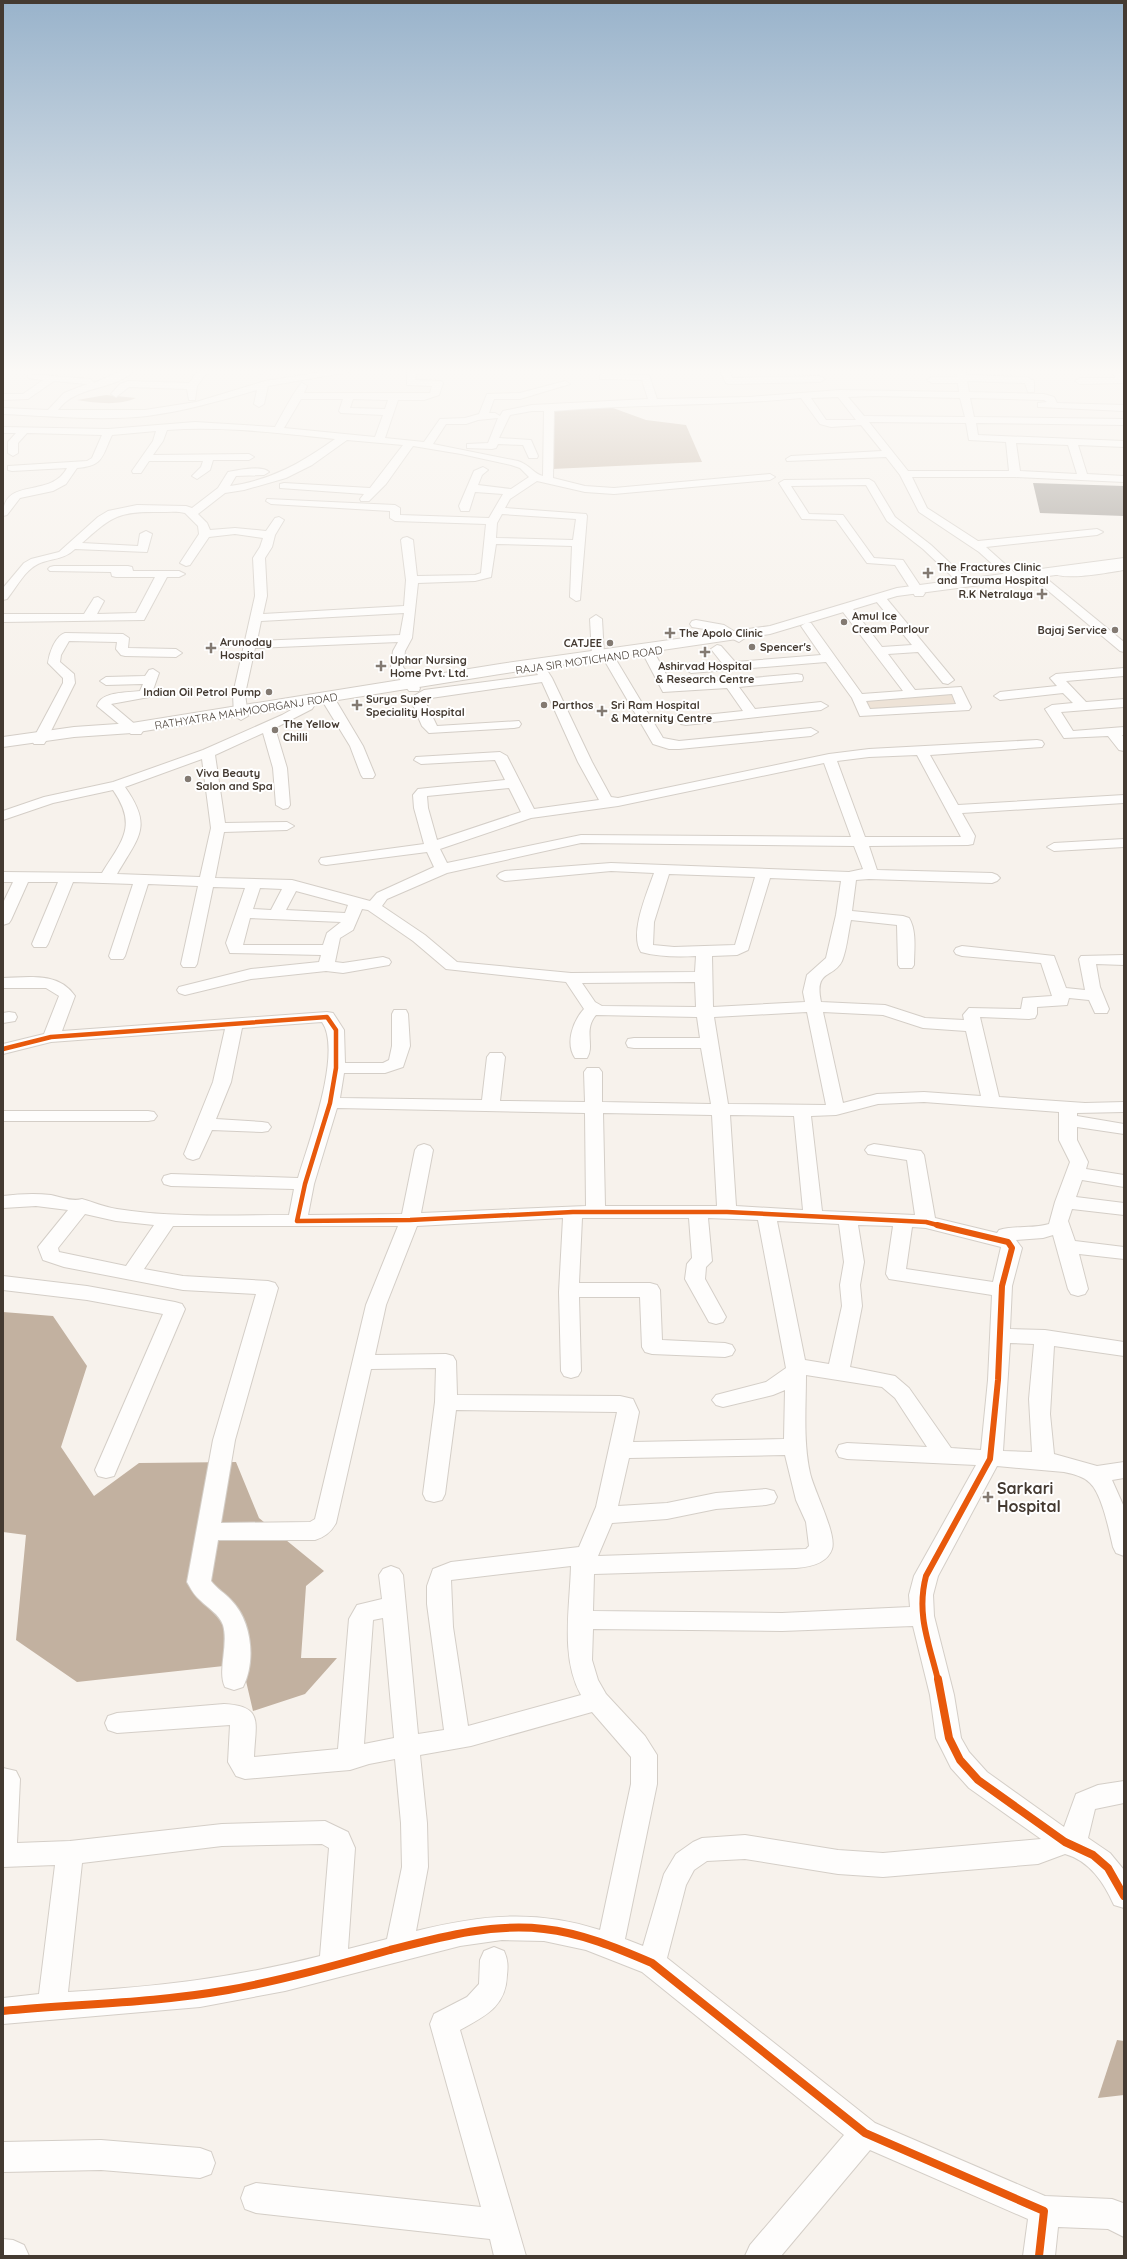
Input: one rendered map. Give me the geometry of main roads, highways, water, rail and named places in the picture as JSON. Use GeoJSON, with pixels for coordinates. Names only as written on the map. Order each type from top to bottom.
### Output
{"type":"FeatureCollection","features":[{"type":"Feature","properties":{"kind":"main road"},"geometry":{"type":"LineString","coordinates":[[1063,570],[1124,562]]}},
{"type":"Feature","properties":{"kind":"main road","name":"RATHYATRA MAHMOORGANJ ROAD"},"geometry":{"type":"LineString","coordinates":[[3,742],[134,730],[736,636],[801,623],[875,598],[964,582],[1063,570]]}},
{"type":"Feature","properties":{"kind":"main road","name":"RAJA SIR MOTICHAND ROAD"},"geometry":{"type":"LineString","coordinates":[[306,703],[330,702],[412,686],[542,672],[603,656],[648,652],[736,636],[807,626],[882,601],[918,591],[1037,576],[1063,570]]}},
{"type":"Feature","properties":{"kind":"main road","name":"RATHYATRA MAHMOORGANJ ROAD"},"geometry":{"type":"LineString","coordinates":[[3,747],[40,738]]}},
{"type":"Feature","properties":{"kind":"place","name":"The Fractures Clinic and Trauma Hospital"},"geometry":{"type":"Point","coordinates":[928,573]}},
{"type":"Feature","properties":{"kind":"place","name":"R.K Netralaya"},"geometry":{"type":"Point","coordinates":[1042,594]}},
{"type":"Feature","properties":{"kind":"place","name":"Amul Ice Cream Parlour"},"geometry":{"type":"Point","coordinates":[844,622]}},
{"type":"Feature","properties":{"kind":"place","name":"Bajaj Service"},"geometry":{"type":"Point","coordinates":[1115,630]}},
{"type":"Feature","properties":{"kind":"place","name":"The Apolo Clinic"},"geometry":{"type":"Point","coordinates":[670,633]}},
{"type":"Feature","properties":{"kind":"place","name":"CATJEE"},"geometry":{"type":"Point","coordinates":[610,643]}},
{"type":"Feature","properties":{"kind":"place","name":"Spencer's"},"geometry":{"type":"Point","coordinates":[752,647]}},
{"type":"Feature","properties":{"kind":"place","name":"Arunoday Hospital"},"geometry":{"type":"Point","coordinates":[211,648]}},
{"type":"Feature","properties":{"kind":"place","name":"Ashirvad Hospital & Research Centre"},"geometry":{"type":"Point","coordinates":[705,652]}},
{"type":"Feature","properties":{"kind":"place","name":"Uphar Nursing Home Pvt. Ltd."},"geometry":{"type":"Point","coordinates":[381,666]}},
{"type":"Feature","properties":{"kind":"place","name":"Indian Oil Petrol Pump"},"geometry":{"type":"Point","coordinates":[269,692]}},
{"type":"Feature","properties":{"kind":"place","name":"Surya Super Speciality Hospital"},"geometry":{"type":"Point","coordinates":[357,705]}},
{"type":"Feature","properties":{"kind":"place","name":"Parthos"},"geometry":{"type":"Point","coordinates":[544,705]}},
{"type":"Feature","properties":{"kind":"place","name":"Sri Ram Hospital & Maternity Centre"},"geometry":{"type":"Point","coordinates":[602,711]}},
{"type":"Feature","properties":{"kind":"place","name":"The Yellow Chilli"},"geometry":{"type":"Point","coordinates":[275,730]}},
{"type":"Feature","properties":{"kind":"place","name":"Viva Beauty Salon and Spa"},"geometry":{"type":"Point","coordinates":[188,779]}},
{"type":"Feature","properties":{"kind":"place","name":"Sarkari Hospital"},"geometry":{"type":"Point","coordinates":[988,1497]}}]}
